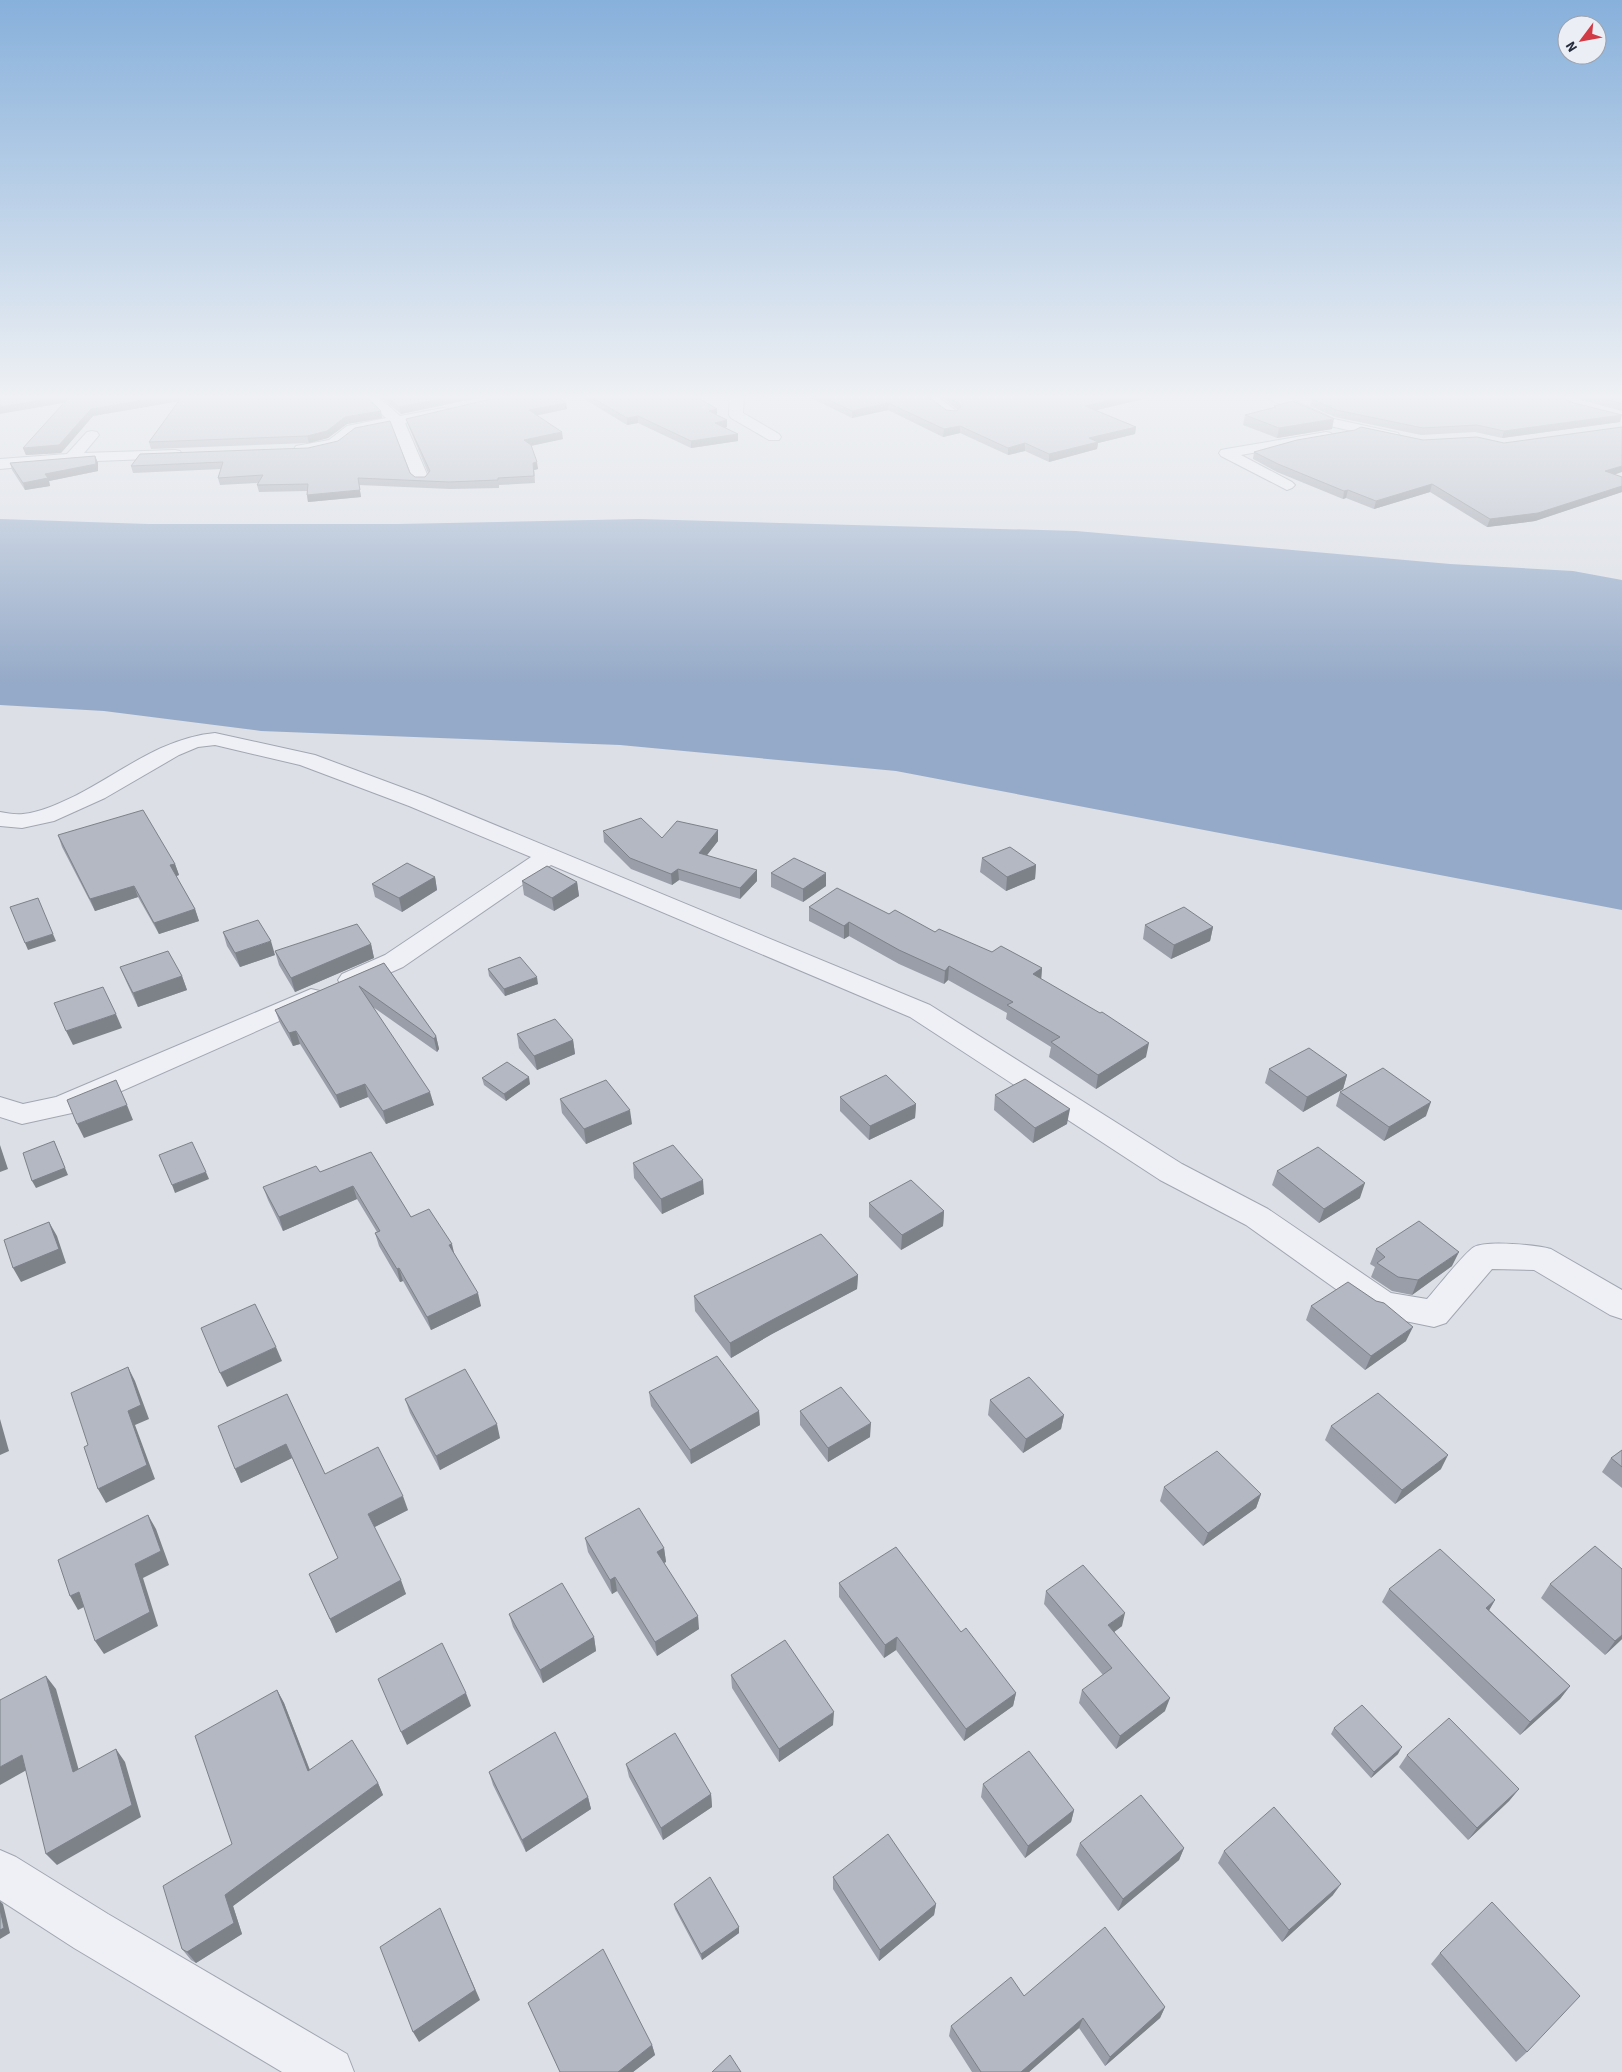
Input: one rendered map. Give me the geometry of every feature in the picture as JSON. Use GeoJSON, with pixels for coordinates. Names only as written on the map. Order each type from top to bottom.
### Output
{"type":"FeatureCollection","features":[{"type":"Feature","properties":{"kind":"street"},"geometry":{"type":"LineString","coordinates":[[0,820],[29,822],[102,790],[192,742],[215,739],[307,760],[416,801],[920,1011],[1171,1172],[1256,1217],[1383,1305],[1434,1314],[1484,1256],[1540,1258],[1622,1306]]}},
{"type":"Feature","properties":{"kind":"street"},"geometry":{"type":"LineString","coordinates":[[0,1107],[22,1114],[62,1106],[394,961],[549,856]]}},
{"type":"Feature","properties":{"kind":"street"},"geometry":{"type":"LineString","coordinates":[[0,1873],[91,1931],[329,2072]]}},
{"type":"Feature","properties":{"kind":"water"},"geometry":{"type":"Polygon","coordinates":[[[0,519],[148,524],[398,524],[639,519],[1076,531],[1450,564],[1573,571],[1622,580],[1622,910],[896,771],[620,745],[261,731],[104,711],[0,705],[0,519]]]}},
{"type":"Feature","properties":{"kind":"building"},"geometry":{"type":"Polygon","coordinates":[[[307,491],[353,491],[307,495],[307,491]]]}},
{"type":"Feature","properties":{"kind":"building"},"geometry":{"type":"Polygon","coordinates":[[[1350,491],[1410,491],[1376,501],[1350,491]]]}},
{"type":"Feature","properties":{"kind":"building"},"geometry":{"type":"Polygon","coordinates":[[[1443,491],[1607,491],[1538,513],[1490,519],[1443,491]]]}},
{"type":"Feature","properties":{"kind":"building"},"geometry":{"type":"Polygon","coordinates":[[[143,810],[175,864],[170,865],[195,909],[154,923],[134,886],[90,899],[58,835],[143,810]]]}},
{"type":"Feature","properties":{"kind":"building"},"geometry":{"type":"Polygon","coordinates":[[[641,818],[662,838],[677,821],[718,830],[699,853],[757,870],[740,888],[678,869],[671,874],[630,858],[603,831],[641,818]]]}},
{"type":"Feature","properties":{"kind":"building"},"geometry":{"type":"Polygon","coordinates":[[[1010,847],[1036,865],[1007,877],[982,858],[1010,847]]]}},
{"type":"Feature","properties":{"kind":"building"},"geometry":{"type":"Polygon","coordinates":[[[794,858],[826,873],[803,889],[771,873],[794,858]]]}},
{"type":"Feature","properties":{"kind":"building"},"geometry":{"type":"Polygon","coordinates":[[[407,863],[435,877],[399,898],[372,884],[407,863]]]}},
{"type":"Feature","properties":{"kind":"building"},"geometry":{"type":"Polygon","coordinates":[[[547,866],[577,882],[552,898],[522,881],[547,866]]]}},
{"type":"Feature","properties":{"kind":"building"},"geometry":{"type":"Polygon","coordinates":[[[837,888],[889,914],[895,910],[935,932],[939,929],[992,952],[1001,946],[1042,968],[1033,974],[1100,1013],[1102,1012],[1149,1043],[1098,1075],[1051,1042],[1060,1037],[1007,1005],[1013,1002],[949,966],[945,971],[899,950],[849,922],[844,926],[809,907],[837,888]]]}},
{"type":"Feature","properties":{"kind":"building"},"geometry":{"type":"Polygon","coordinates":[[[38,898],[53,934],[25,943],[10,907],[38,898]]]}},
{"type":"Feature","properties":{"kind":"building"},"geometry":{"type":"Polygon","coordinates":[[[1184,907],[1213,927],[1174,945],[1145,925],[1184,907]]]}},
{"type":"Feature","properties":{"kind":"building"},"geometry":{"type":"Polygon","coordinates":[[[258,920],[271,941],[235,953],[223,932],[258,920]]]}},
{"type":"Feature","properties":{"kind":"building"},"geometry":{"type":"Polygon","coordinates":[[[357,924],[371,944],[291,978],[275,951],[357,924]]]}},
{"type":"Feature","properties":{"kind":"building"},"geometry":{"type":"Polygon","coordinates":[[[168,951],[182,976],[133,993],[120,967],[168,951]]]}},
{"type":"Feature","properties":{"kind":"building"},"geometry":{"type":"Polygon","coordinates":[[[520,957],[537,977],[504,989],[488,969],[520,957]]]}},
{"type":"Feature","properties":{"kind":"building"},"geometry":{"type":"Polygon","coordinates":[[[384,963],[436,1036],[434,1039],[359,986],[430,1092],[383,1111],[365,1084],[336,1095],[296,1031],[289,1033],[275,1010],[384,963]]]}},
{"type":"Feature","properties":{"kind":"building"},"geometry":{"type":"Polygon","coordinates":[[[103,987],[116,1014],[66,1031],[54,1003],[103,987]]]}},
{"type":"Feature","properties":{"kind":"building"},"geometry":{"type":"Polygon","coordinates":[[[555,1019],[573,1040],[534,1056],[517,1034],[555,1019]]]}},
{"type":"Feature","properties":{"kind":"building"},"geometry":{"type":"Polygon","coordinates":[[[1309,1048],[1347,1075],[1307,1097],[1269,1069],[1309,1048]]]}},
{"type":"Feature","properties":{"kind":"building"},"geometry":{"type":"Polygon","coordinates":[[[507,1062],[529,1077],[504,1094],[482,1078],[507,1062]]]}},
{"type":"Feature","properties":{"kind":"building"},"geometry":{"type":"Polygon","coordinates":[[[1383,1068],[1431,1102],[1389,1127],[1340,1092],[1383,1068]]]}},
{"type":"Feature","properties":{"kind":"building"},"geometry":{"type":"Polygon","coordinates":[[[886,1075],[916,1104],[870,1126],[840,1097],[886,1075]]]}},
{"type":"Feature","properties":{"kind":"building"},"geometry":{"type":"Polygon","coordinates":[[[1025,1079],[1070,1109],[1035,1128],[995,1095],[1025,1079]]]}},
{"type":"Feature","properties":{"kind":"building"},"geometry":{"type":"Polygon","coordinates":[[[116,1080],[127,1105],[77,1124],[67,1100],[116,1080]]]}},
{"type":"Feature","properties":{"kind":"building"},"geometry":{"type":"Polygon","coordinates":[[[606,1080],[630,1110],[584,1129],[560,1099],[606,1080]]]}},
{"type":"Feature","properties":{"kind":"building"},"geometry":{"type":"Polygon","coordinates":[[[54,1141],[65,1168],[32,1181],[23,1153],[54,1141]]]}},
{"type":"Feature","properties":{"kind":"building"},"geometry":{"type":"Polygon","coordinates":[[[192,1142],[206,1172],[172,1185],[159,1155],[192,1142]]]}},
{"type":"Feature","properties":{"kind":"building"},"geometry":{"type":"Polygon","coordinates":[[[673,1145],[703,1180],[661,1199],[633,1163],[673,1145]]]}},
{"type":"Feature","properties":{"kind":"building"},"geometry":{"type":"Polygon","coordinates":[[[1318,1147],[1365,1183],[1324,1209],[1277,1171],[1318,1147]]]}},
{"type":"Feature","properties":{"kind":"building"},"geometry":{"type":"Polygon","coordinates":[[[371,1152],[411,1217],[429,1209],[452,1244],[449,1245],[478,1293],[427,1317],[399,1268],[397,1269],[375,1233],[380,1231],[353,1186],[279,1217],[263,1187],[316,1166],[320,1172],[371,1152]]]}},
{"type":"Feature","properties":{"kind":"building"},"geometry":{"type":"Polygon","coordinates":[[[911,1180],[944,1211],[902,1235],[869,1203],[911,1180]]]}},
{"type":"Feature","properties":{"kind":"building"},"geometry":{"type":"Polygon","coordinates":[[[1419,1221],[1459,1252],[1418,1280],[1398,1277],[1377,1263],[1385,1257],[1376,1249],[1419,1221]]]}},
{"type":"Feature","properties":{"kind":"building"},"geometry":{"type":"Polygon","coordinates":[[[49,1222],[59,1249],[13,1268],[4,1240],[49,1222]]]}},
{"type":"Feature","properties":{"kind":"building"},"geometry":{"type":"Polygon","coordinates":[[[821,1234],[858,1275],[730,1343],[694,1296],[821,1234]]]}},
{"type":"Feature","properties":{"kind":"building"},"geometry":{"type":"Polygon","coordinates":[[[1348,1282],[1376,1301],[1384,1303],[1413,1327],[1371,1356],[1311,1306],[1348,1282]]]}},
{"type":"Feature","properties":{"kind":"building"},"geometry":{"type":"Polygon","coordinates":[[[255,1304],[276,1347],[220,1373],[201,1328],[255,1304]]]}},
{"type":"Feature","properties":{"kind":"building"},"geometry":{"type":"Polygon","coordinates":[[[717,1356],[759,1411],[690,1450],[649,1392],[717,1356]]]}},
{"type":"Feature","properties":{"kind":"building"},"geometry":{"type":"Polygon","coordinates":[[[128,1367],[141,1405],[128,1411],[147,1465],[98,1489],[84,1447],[88,1445],[71,1393],[128,1367]]]}},
{"type":"Feature","properties":{"kind":"building"},"geometry":{"type":"Polygon","coordinates":[[[465,1369],[497,1424],[436,1456],[405,1399],[465,1369]]]}},
{"type":"Feature","properties":{"kind":"building"},"geometry":{"type":"Polygon","coordinates":[[[1029,1377],[1064,1415],[1026,1439],[990,1400],[1029,1377]]]}},
{"type":"Feature","properties":{"kind":"building"},"geometry":{"type":"Polygon","coordinates":[[[841,1387],[871,1423],[828,1448],[800,1411],[841,1387]]]}},
{"type":"Feature","properties":{"kind":"building"},"geometry":{"type":"Polygon","coordinates":[[[1378,1393],[1448,1455],[1402,1490],[1331,1426],[1378,1393]]]}},
{"type":"Feature","properties":{"kind":"building"},"geometry":{"type":"Polygon","coordinates":[[[287,1394],[325,1474],[378,1447],[403,1496],[368,1514],[401,1580],[330,1619],[309,1574],[338,1558],[286,1444],[235,1469],[218,1426],[287,1394]]]}},
{"type":"Feature","properties":{"kind":"building"},"geometry":{"type":"Polygon","coordinates":[[[1622,1450],[1622,1467],[1611,1458],[1622,1450]]]}},
{"type":"Feature","properties":{"kind":"building"},"geometry":{"type":"Polygon","coordinates":[[[1217,1451],[1261,1494],[1208,1533],[1164,1487],[1217,1451]]]}},
{"type":"Feature","properties":{"kind":"building"},"geometry":{"type":"Polygon","coordinates":[[[639,1508],[664,1548],[657,1552],[698,1616],[655,1642],[615,1577],[610,1580],[585,1538],[639,1508]]]}},
{"type":"Feature","properties":{"kind":"building"},"geometry":{"type":"Polygon","coordinates":[[[148,1515],[161,1551],[135,1564],[150,1612],[95,1641],[79,1592],[70,1596],[58,1560],[148,1515]]]}},
{"type":"Feature","properties":{"kind":"building"},"geometry":{"type":"Polygon","coordinates":[[[1595,1546],[1622,1569],[1622,1635],[1615,1641],[1550,1584],[1595,1546]]]}},
{"type":"Feature","properties":{"kind":"building"},"geometry":{"type":"Polygon","coordinates":[[[896,1547],[961,1632],[966,1628],[1016,1693],[966,1729],[897,1637],[885,1645],[839,1583],[896,1547]]]}},
{"type":"Feature","properties":{"kind":"building"},"geometry":{"type":"Polygon","coordinates":[[[1440,1549],[1495,1600],[1486,1608],[1570,1686],[1530,1722],[1389,1589],[1440,1549]]]}},
{"type":"Feature","properties":{"kind":"building"},"geometry":{"type":"Polygon","coordinates":[[[1083,1565],[1125,1613],[1108,1625],[1170,1698],[1120,1736],[1082,1690],[1112,1668],[1046,1591],[1083,1565]]]}},
{"type":"Feature","properties":{"kind":"building"},"geometry":{"type":"Polygon","coordinates":[[[562,1583],[594,1637],[540,1670],[509,1614],[562,1583]]]}},
{"type":"Feature","properties":{"kind":"building"},"geometry":{"type":"Polygon","coordinates":[[[785,1640],[834,1712],[779,1749],[731,1675],[785,1640]]]}},
{"type":"Feature","properties":{"kind":"building"},"geometry":{"type":"Polygon","coordinates":[[[442,1643],[466,1693],[401,1732],[378,1679],[442,1643]]]}},
{"type":"Feature","properties":{"kind":"building"},"geometry":{"type":"Polygon","coordinates":[[[46,1676],[73,1772],[116,1749],[132,1805],[46,1854],[22,1755],[0,1767],[0,1700],[46,1676]]]}},
{"type":"Feature","properties":{"kind":"building"},"geometry":{"type":"Polygon","coordinates":[[[277,1690],[308,1771],[352,1740],[378,1783],[225,1895],[234,1923],[187,1952],[182,1949],[163,1886],[232,1844],[195,1736],[277,1690]]]}},
{"type":"Feature","properties":{"kind":"building"},"geometry":{"type":"Polygon","coordinates":[[[1362,1705],[1402,1747],[1374,1772],[1334,1728],[1362,1705]]]}},
{"type":"Feature","properties":{"kind":"building"},"geometry":{"type":"Polygon","coordinates":[[[1449,1718],[1519,1789],[1477,1828],[1407,1755],[1449,1718]]]}},
{"type":"Feature","properties":{"kind":"building"},"geometry":{"type":"Polygon","coordinates":[[[555,1732],[588,1797],[522,1840],[489,1772],[555,1732]]]}},
{"type":"Feature","properties":{"kind":"building"},"geometry":{"type":"Polygon","coordinates":[[[675,1733],[711,1794],[661,1828],[626,1764],[675,1733]]]}},
{"type":"Feature","properties":{"kind":"building"},"geometry":{"type":"Polygon","coordinates":[[[1029,1751],[1074,1810],[1028,1846],[983,1784],[1029,1751]]]}},
{"type":"Feature","properties":{"kind":"building"},"geometry":{"type":"Polygon","coordinates":[[[1141,1795],[1184,1848],[1123,1899],[1080,1843],[1141,1795]]]}},
{"type":"Feature","properties":{"kind":"building"},"geometry":{"type":"Polygon","coordinates":[[[1274,1807],[1341,1884],[1289,1930],[1224,1851],[1274,1807]]]}},
{"type":"Feature","properties":{"kind":"building"},"geometry":{"type":"Polygon","coordinates":[[[888,1834],[936,1904],[880,1950],[833,1877],[888,1834]]]}},
{"type":"Feature","properties":{"kind":"building"},"geometry":{"type":"Polygon","coordinates":[[[710,1877],[739,1927],[701,1954],[674,1904],[710,1877]]]}},
{"type":"Feature","properties":{"kind":"building"},"geometry":{"type":"Polygon","coordinates":[[[1492,1902],[1580,1996],[1527,2052],[1440,1953],[1492,1902]]]}},
{"type":"Feature","properties":{"kind":"building"},"geometry":{"type":"Polygon","coordinates":[[[440,1908],[475,1990],[413,2032],[380,1947],[440,1908]]]}},
{"type":"Feature","properties":{"kind":"building"},"geometry":{"type":"Polygon","coordinates":[[[0,1909],[4,1928],[0,1930],[0,1909]]]}},
{"type":"Feature","properties":{"kind":"building"},"geometry":{"type":"Polygon","coordinates":[[[1105,1927],[1165,2007],[1110,2057],[1083,2018],[1021,2072],[981,2072],[951,2026],[1011,1977],[1024,1996],[1105,1927]]]}},
{"type":"Feature","properties":{"kind":"building"},"geometry":{"type":"Polygon","coordinates":[[[603,1949],[652,2045],[618,2072],[560,2072],[528,2003],[603,1949]]]}},
{"type":"Feature","properties":{"kind":"building"},"geometry":{"type":"Polygon","coordinates":[[[730,2055],[741,2072],[712,2072],[730,2055]]]}}]}
